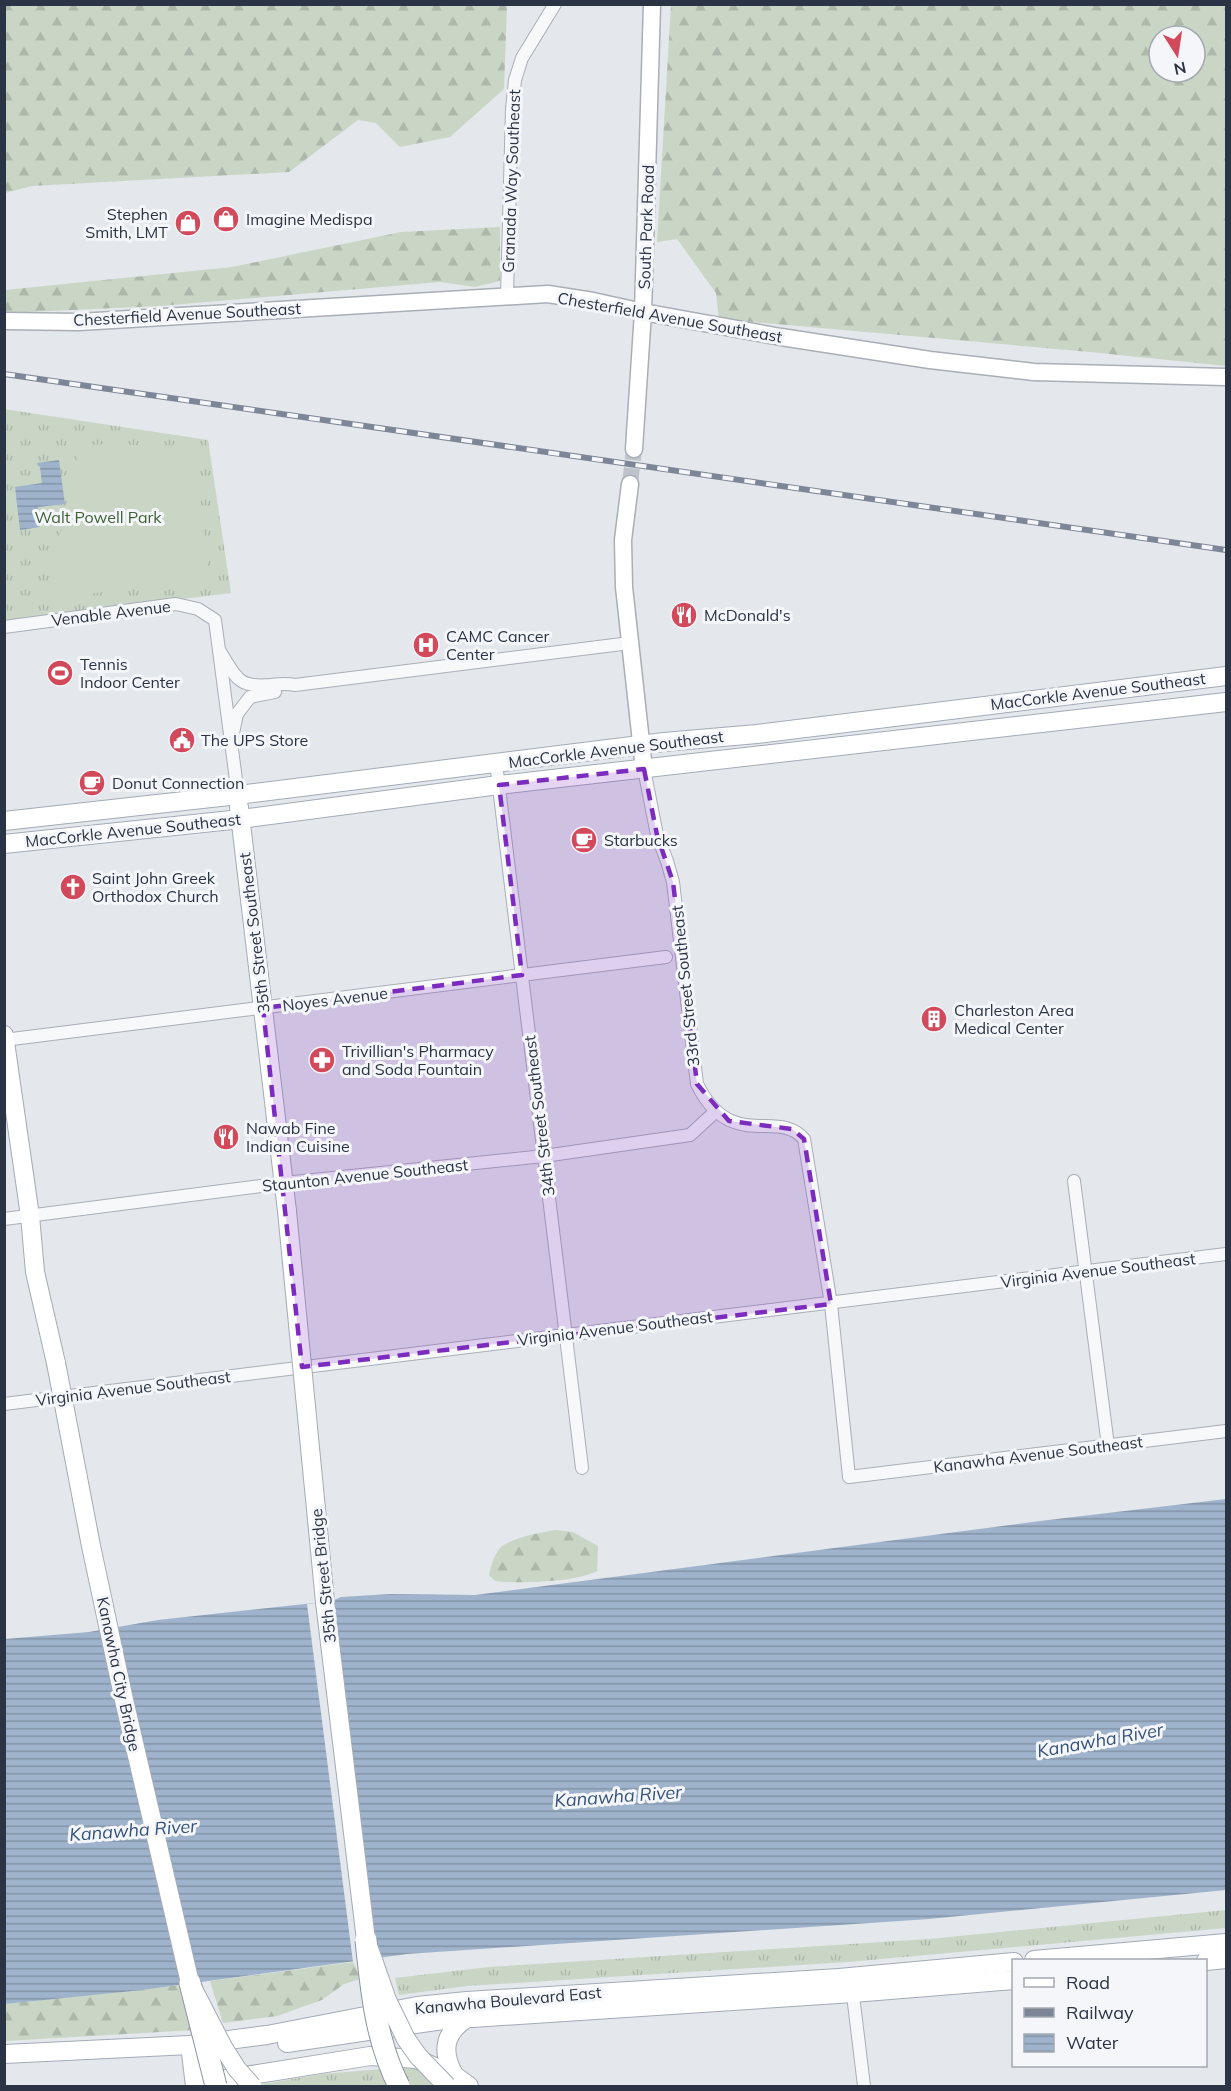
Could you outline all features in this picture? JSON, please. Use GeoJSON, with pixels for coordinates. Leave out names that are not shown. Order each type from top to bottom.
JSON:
{"type":"FeatureCollection","features":[{"type":"Feature","properties":{"kind":"highway"},"geometry":{"type":"LineString","coordinates":[[366,1940],[372,1995],[380,2035],[399,2086]]}},
{"type":"Feature","properties":{"kind":"highway"},"geometry":{"type":"LineString","coordinates":[[190,1983],[202,2086]]}},
{"type":"Feature","properties":{"kind":"main road","name":"MacCorkle Avenue Southeast"},"geometry":{"type":"LineString","coordinates":[[4,821],[757,734],[1227,676]]}},
{"type":"Feature","properties":{"kind":"main road","name":"MacCorkle Avenue Southeast"},"geometry":{"type":"LineString","coordinates":[[4,844],[241,819],[499,785],[1227,702]]}},
{"type":"Feature","properties":{"kind":"main road","name":"35th Street Southeast"},"geometry":{"type":"LineString","coordinates":[[238,795],[287,1211]]}},
{"type":"Feature","properties":{"kind":"main road","name":"Kanawha City Bridge"},"geometry":{"type":"LineString","coordinates":[[4,1035],[30,1216],[35,1272],[56,1363],[110,1634],[190,1983],[223,2047],[237,2069],[252,2086]]}},
{"type":"Feature","properties":{"kind":"main road","name":"35th Street Bridge"},"geometry":{"type":"LineString","coordinates":[[287,1211],[325,1602],[366,1940],[387,2000],[406,2039],[418,2056],[451,2081]]}},
{"type":"Feature","properties":{"kind":"main road"},"geometry":{"type":"LineString","coordinates":[[1045,1959],[1227,1943]]}},
{"type":"Feature","properties":{"kind":"main road"},"geometry":{"type":"LineString","coordinates":[[1207,1961],[1227,1959]]}},
{"type":"Feature","properties":{"kind":"main road","name":"Kanawha Boulevard East"},"geometry":{"type":"LineString","coordinates":[[4,2054],[191,2050],[219,2054],[421,2022],[852,1985],[1012,1962]]}},
{"type":"Feature","properties":{"kind":"main road","name":"Kanawha Boulevard East"},"geometry":{"type":"LineString","coordinates":[[4,2067],[191,2050],[427,2005],[852,1985],[1012,1980]]}},
{"type":"Feature","properties":{"kind":"main road"},"geometry":{"type":"LineString","coordinates":[[451,2081],[446,2044],[451,2031],[467,2018]]}},
{"type":"Feature","properties":{"kind":"main road"},"geometry":{"type":"LineString","coordinates":[[191,2050],[202,2086],[370,2056],[416,2059],[451,2081],[469,2086]]}},
{"type":"Feature","properties":{"kind":"street","name":"Granada Way Southeast"},"geometry":{"type":"LineString","coordinates":[[507,296],[512,109],[515,80],[522,58],[555,4]]}},
{"type":"Feature","properties":{"kind":"street","name":"South Park Road"},"geometry":{"type":"LineString","coordinates":[[634,449],[644,312],[652,4]]}},
{"type":"Feature","properties":{"kind":"street","name":"Chesterfield Avenue Southeast"},"geometry":{"type":"LineString","coordinates":[[4,321],[79,322],[548,294],[930,360],[1027,372],[1227,377]]}},
{"type":"Feature","properties":{"kind":"street"},"geometry":{"type":"LineString","coordinates":[[630,484],[623,540],[624,587],[641,746]]}},
{"type":"Feature","properties":{"kind":"street","name":"Venable Avenue"},"geometry":{"type":"LineString","coordinates":[[4,627],[176,604],[198,609],[214,620]]}},
{"type":"Feature","properties":{"kind":"street","name":"35th Street Southeast"},"geometry":{"type":"LineString","coordinates":[[214,620],[238,795]]}},
{"type":"Feature","properties":{"kind":"street"},"geometry":{"type":"LineString","coordinates":[[219,650],[238,679],[254,686],[288,683],[295,685],[630,643]]}},
{"type":"Feature","properties":{"kind":"street"},"geometry":{"type":"LineString","coordinates":[[231,745],[237,714],[250,697],[285,691],[295,685]]}},
{"type":"Feature","properties":{"kind":"street","name":"33rd Street Southeast"},"geometry":{"type":"LineString","coordinates":[[641,746],[657,835],[673,882],[697,1084],[703,1096],[716,1111],[729,1121],[740,1125],[792,1129],[804,1139],[831,1304],[849,1477]]}},
{"type":"Feature","properties":{"kind":"street","name":"34th Street Southeast"},"geometry":{"type":"LineString","coordinates":[[496,763],[582,1468]]}},
{"type":"Feature","properties":{"kind":"street","name":"Noyes Avenue"},"geometry":{"type":"LineString","coordinates":[[5,1040],[666,957]]}},
{"type":"Feature","properties":{"kind":"street","name":"Staunton Avenue Southeast"},"geometry":{"type":"LineString","coordinates":[[4,1219],[284,1183],[544,1156],[690,1135],[716,1111]]}},
{"type":"Feature","properties":{"kind":"street"},"geometry":{"type":"LineString","coordinates":[[1074,1181],[1108,1446]]}},
{"type":"Feature","properties":{"kind":"street","name":"Virginia Avenue Southeast"},"geometry":{"type":"LineString","coordinates":[[4,1404],[1227,1254]]}},
{"type":"Feature","properties":{"kind":"street","name":"Kanawha Avenue Southeast"},"geometry":{"type":"LineString","coordinates":[[849,1477],[1227,1431]]}},
{"type":"Feature","properties":{"kind":"street"},"geometry":{"type":"LineString","coordinates":[[852,1985],[864,2086]]}},
{"type":"Feature","properties":{"kind":"highlighted area"},"geometry":{"type":"Polygon","coordinates":[[[644,769],[657,835],[673,882],[697,1084],[729,1121],[792,1129],[804,1139],[831,1304],[302,1367],[263,1008],[522,975],[499,785],[644,769]]]}},
{"type":"Feature","properties":{"kind":"green space"},"geometry":{"type":"Polygon","coordinates":[[[4,5],[507,5],[504,89],[450,137],[400,147],[376,123],[358,120],[289,172],[32,186],[5,193],[4,5]]]}},
{"type":"Feature","properties":{"kind":"green space"},"geometry":{"type":"Polygon","coordinates":[[[671,5],[1226,5],[1226,366],[719,319],[716,293],[677,239],[657,242],[671,5]]]}},
{"type":"Feature","properties":{"kind":"green space"},"geometry":{"type":"Polygon","coordinates":[[[500,227],[500,281],[475,287],[440,282],[160,306],[5,313],[5,290],[232,267],[401,232],[500,227]]]}},
{"type":"Feature","properties":{"kind":"green space","name":"Walt Powell Park"},"geometry":{"type":"Polygon","coordinates":[[[4,409],[208,440],[231,593],[5,621],[4,409]]]}},
{"type":"Feature","properties":{"kind":"green space"},"geometry":{"type":"Polygon","coordinates":[[[76,444],[175,446],[195,454],[208,569],[201,581],[50,598],[48,583],[77,468],[76,444]]]}},
{"type":"Feature","properties":{"kind":"green space"},"geometry":{"type":"Polygon","coordinates":[[[556,1530],[573,1532],[598,1546],[597,1571],[576,1578],[532,1582],[495,1581],[489,1575],[496,1554],[505,1544],[526,1536],[556,1530]]]}},
{"type":"Feature","properties":{"kind":"green space"},"geometry":{"type":"Polygon","coordinates":[[[1226,1910],[1226,1928],[848,1962],[467,1986],[399,1995],[395,1978],[489,1967],[929,1939],[1226,1910]]]}},
{"type":"Feature","properties":{"kind":"green space"},"geometry":{"type":"Polygon","coordinates":[[[353,1962],[361,1979],[344,1984],[322,2000],[277,2016],[223,2023],[210,1981],[353,1962]]]}},
{"type":"Feature","properties":{"kind":"green space"},"geometry":{"type":"Polygon","coordinates":[[[181,1985],[195,2030],[5,2041],[4,2004],[181,1985]]]}},
{"type":"Feature","properties":{"kind":"green space"},"geometry":{"type":"Polygon","coordinates":[[[419,2066],[440,2086],[265,2086],[263,2084],[322,2074],[419,2066]]]}},
{"type":"Feature","properties":{"kind":"water"},"geometry":{"type":"Polygon","coordinates":[[[59,460],[65,504],[38,507],[40,527],[20,530],[15,487],[42,483],[40,467],[37,463],[59,460]]]}},
{"type":"Feature","properties":{"kind":"water","name":"Kanawha River"},"geometry":{"type":"Polygon","coordinates":[[[1226,1499],[1226,1890],[929,1919],[407,1954],[142,1990],[5,2004],[5,1639],[89,1632],[158,1620],[332,1601],[341,1597],[390,1594],[475,1595],[1226,1499]]]}},
{"type":"Feature","properties":{"kind":"pier"},"geometry":{"type":"Polygon","coordinates":[[[332,1601],[372,1938],[381,1958],[353,1962],[307,1604],[332,1601]]]}},
{"type":"Feature","properties":{"kind":"tunnel"},"geometry":{"type":"LineString","coordinates":[[630,484],[634,449]]}},
{"type":"Feature","properties":{"kind":"railway"},"geometry":{"type":"LineString","coordinates":[[4,374],[1226,550]]}},
{"type":"Feature","properties":{"kind":"place","name":"Imagine Medispa"},"geometry":{"type":"Point","coordinates":[226,219]}},
{"type":"Feature","properties":{"kind":"place","name":"Stephen Smith, LMT"},"geometry":{"type":"Point","coordinates":[188,223]}},
{"type":"Feature","properties":{"kind":"place","name":"McDonald's"},"geometry":{"type":"Point","coordinates":[684,615]}},
{"type":"Feature","properties":{"kind":"place","name":"CAMC Cancer Center"},"geometry":{"type":"Point","coordinates":[426,645]}},
{"type":"Feature","properties":{"kind":"place","name":"Tennis Indoor Center"},"geometry":{"type":"Point","coordinates":[60,673]}},
{"type":"Feature","properties":{"kind":"place","name":"The UPS Store"},"geometry":{"type":"Point","coordinates":[182,740]}},
{"type":"Feature","properties":{"kind":"place","name":"Donut Connection"},"geometry":{"type":"Point","coordinates":[92,783]}},
{"type":"Feature","properties":{"kind":"place","name":"Starbucks"},"geometry":{"type":"Point","coordinates":[584,840]}},
{"type":"Feature","properties":{"kind":"place","name":"Saint John Greek Orthodox Church"},"geometry":{"type":"Point","coordinates":[73,887]}},
{"type":"Feature","properties":{"kind":"place","name":"Charleston Area Medical Center"},"geometry":{"type":"Point","coordinates":[934,1019]}},
{"type":"Feature","properties":{"kind":"place","name":"Trivillian's Pharmacy and Soda Fountain"},"geometry":{"type":"Point","coordinates":[322,1060]}},
{"type":"Feature","properties":{"kind":"place","name":"Nawab Fine Indian Cuisine"},"geometry":{"type":"Point","coordinates":[226,1137]}}]}
